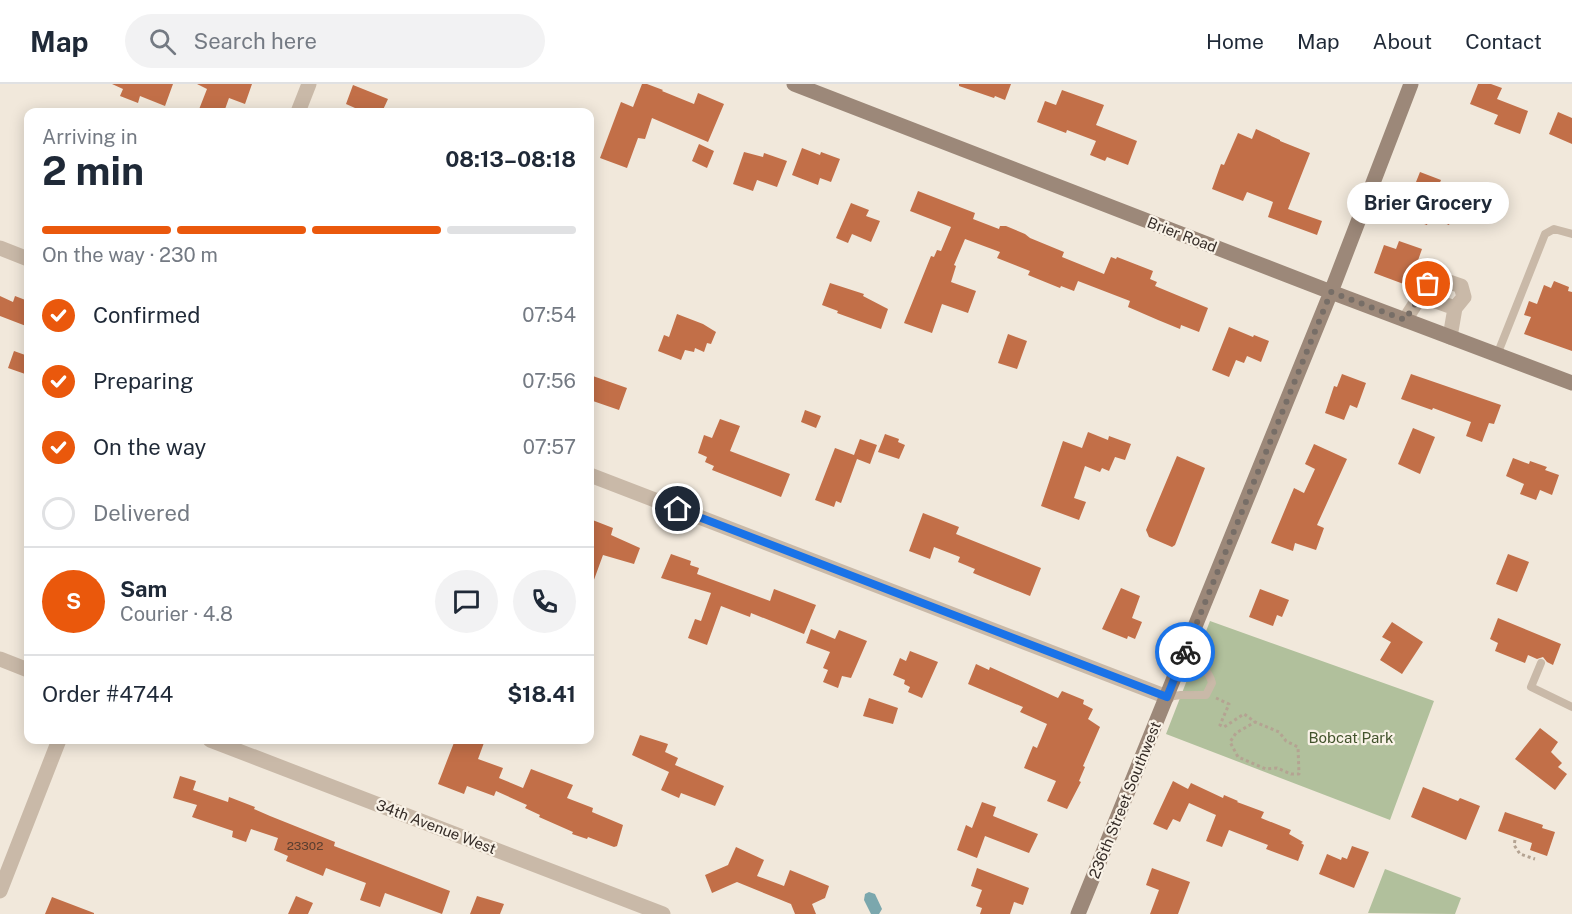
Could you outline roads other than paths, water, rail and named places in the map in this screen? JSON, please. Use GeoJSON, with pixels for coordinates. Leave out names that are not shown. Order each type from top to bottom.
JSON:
{"type":"FeatureCollection","features":[{"type":"Feature","properties":{"kind":"street"},"geometry":{"type":"LineString","coordinates":[[300,108],[309,84]]}},
{"type":"Feature","properties":{"kind":"street","name":"Brier Road"},"geometry":{"type":"LineString","coordinates":[[794,84],[1572,383]]}},
{"type":"Feature","properties":{"kind":"street","name":"236th Street Southwest"},"geometry":{"type":"LineString","coordinates":[[1078,914],[1331,292],[1411,84]]}},
{"type":"Feature","properties":{"kind":"street"},"geometry":{"type":"LineString","coordinates":[[0,248],[24,257]]}},
{"type":"Feature","properties":{"kind":"street"},"geometry":{"type":"LineString","coordinates":[[1405,320],[1428,284],[1438,278],[1461,286],[1464,297],[1455,308],[1450,337]]}},
{"type":"Feature","properties":{"kind":"street"},"geometry":{"type":"LineString","coordinates":[[1422,296],[1455,308]]}},
{"type":"Feature","properties":{"kind":"street"},"geometry":{"type":"LineString","coordinates":[[594,477],[1167,697]]}},
{"type":"Feature","properties":{"kind":"street"},"geometry":{"type":"LineString","coordinates":[[0,659],[24,668]]}},
{"type":"Feature","properties":{"kind":"street"},"geometry":{"type":"LineString","coordinates":[[0,891],[56,744]]}},
{"type":"Feature","properties":{"kind":"street","name":"34th Avenue West"},"geometry":{"type":"LineString","coordinates":[[220,744],[663,914]]}},
{"type":"Feature","properties":{"kind":"lane"},"geometry":{"type":"LineString","coordinates":[[1497,355],[1545,234],[1554,229],[1572,234]]}},
{"type":"Feature","properties":{"kind":"lane"},"geometry":{"type":"LineString","coordinates":[[1167,697],[1206,695],[1212,683],[1209,673],[1200,665],[1183,657]]}},
{"type":"Feature","properties":{"kind":"lane"},"geometry":{"type":"LineString","coordinates":[[1541,663],[1532,687],[1572,707]]}},
{"type":"Feature","properties":{"kind":"water"},"geometry":{"type":"Polygon","coordinates":[[[869,892],[875,894],[882,909],[879,914],[871,914],[864,900],[865,894],[869,892]]]}},
{"type":"Feature","properties":{"kind":"place","name":"Brier Grocery"},"geometry":{"type":"Point","coordinates":[1428,284]}},
{"type":"Feature","properties":{"kind":"park label","name":"Bobcat Park"},"geometry":{"type":"Point","coordinates":[1351,738]}}]}
